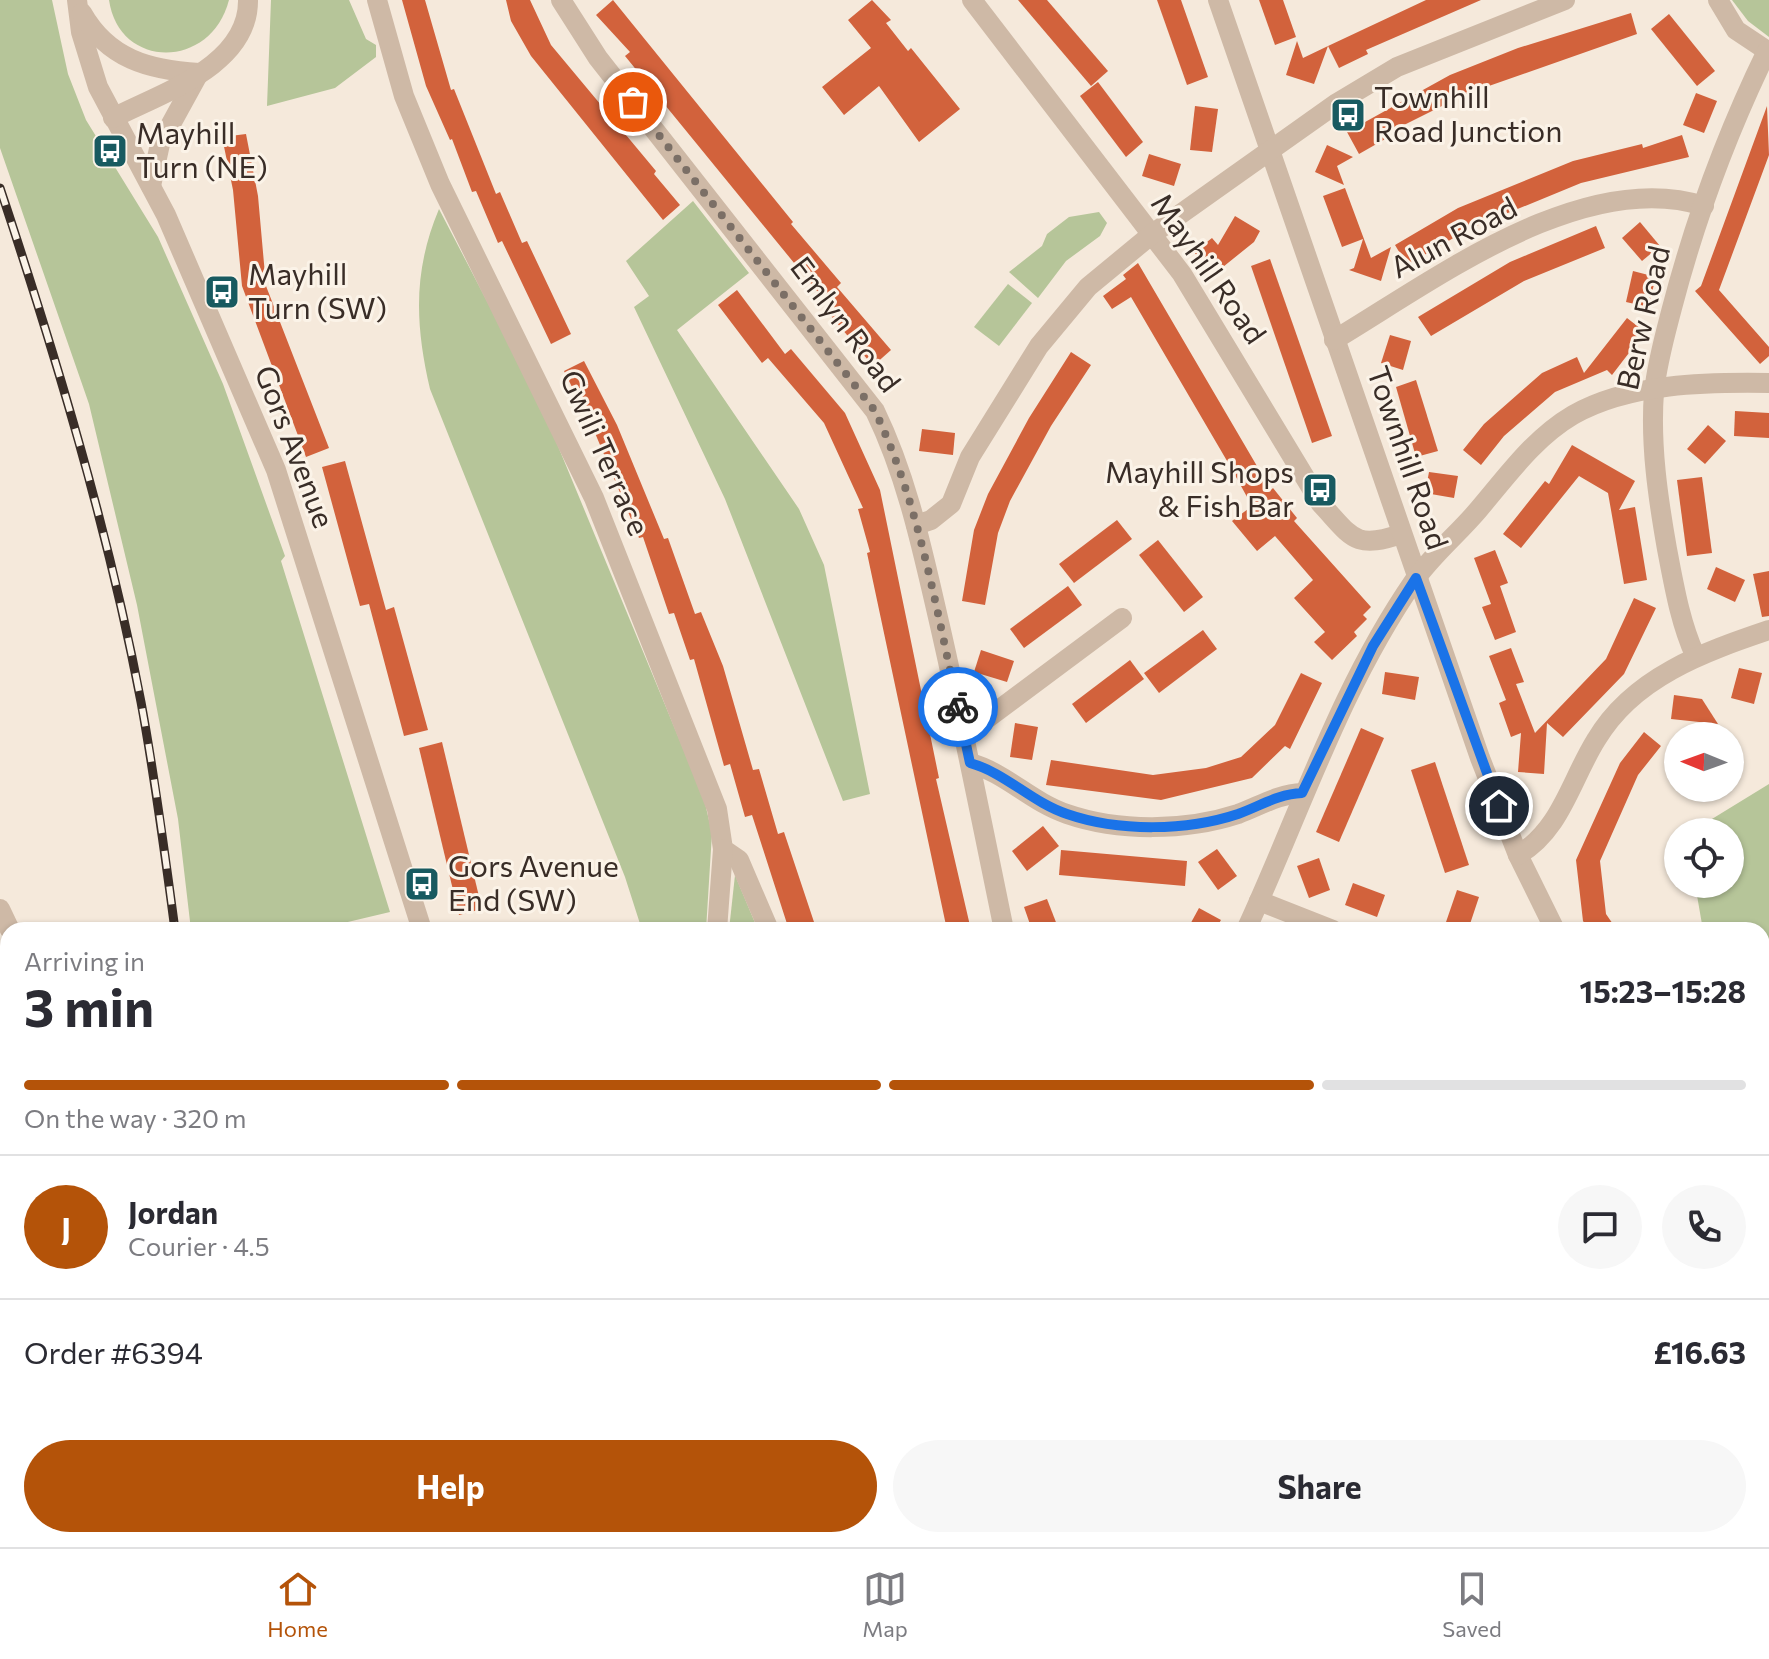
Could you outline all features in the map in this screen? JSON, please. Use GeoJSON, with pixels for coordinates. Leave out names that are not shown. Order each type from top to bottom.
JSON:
{"type":"FeatureCollection","features":[{"type":"Feature","properties":{"kind":"street"},"geometry":{"type":"LineString","coordinates":[[113,118],[218,61],[237,40],[248,10],[248,0]]}},
{"type":"Feature","properties":{"kind":"street","name":"Gwili Terrace"},"geometry":{"type":"LineString","coordinates":[[377,0],[404,96],[440,184],[594,498],[717,809],[723,849],[718,922]]}},
{"type":"Feature","properties":{"kind":"street","name":"Emlyn Road"},"geometry":{"type":"LineString","coordinates":[[561,0],[598,58],[875,411],[896,455],[916,525],[965,735],[1002,922]]}},
{"type":"Feature","properties":{"kind":"street","name":"Mayhill Road"},"geometry":{"type":"LineString","coordinates":[[972,0],[1182,274],[1231,351],[1294,464],[1321,504],[1350,536],[1371,544],[1401,534]]}},
{"type":"Feature","properties":{"kind":"street","name":"Townhill Road"},"geometry":{"type":"LineString","coordinates":[[1218,0],[1416,578],[1518,855],[1551,922]]}},
{"type":"Feature","properties":{"kind":"street"},"geometry":{"type":"LineString","coordinates":[[916,525],[931,520],[951,504],[970,457],[1039,346],[1088,287],[1151,235],[1337,103],[1397,67],[1565,0]]}},
{"type":"Feature","properties":{"kind":"street"},"geometry":{"type":"LineString","coordinates":[[1718,0],[1736,30],[1768,52]]}},
{"type":"Feature","properties":{"kind":"street"},"geometry":{"type":"LineString","coordinates":[[77,2],[93,32],[117,54],[159,71],[199,73]]}},
{"type":"Feature","properties":{"kind":"street","name":"Gors Avenue"},"geometry":{"type":"LineString","coordinates":[[77,2],[81,32],[98,87],[151,186],[276,470],[419,922]]}},
{"type":"Feature","properties":{"kind":"street","name":"Berw Road"},"geometry":{"type":"LineString","coordinates":[[1695,655],[1674,589],[1664,529],[1656,469],[1654,391],[1676,293],[1704,206],[1746,94],[1768,52]]}},
{"type":"Feature","properties":{"kind":"street"},"geometry":{"type":"LineString","coordinates":[[151,186],[160,144],[199,73]]}},
{"type":"Feature","properties":{"kind":"street","name":"Alun Road"},"geometry":{"type":"LineString","coordinates":[[1334,340],[1504,239],[1563,217],[1611,201],[1653,197],[1682,199],[1704,206]]}},
{"type":"Feature","properties":{"kind":"street"},"geometry":{"type":"LineString","coordinates":[[1250,922],[1302,793],[1373,646],[1416,578],[1547,433],[1586,409],[1654,391],[1721,383],[1769,383]]}},
{"type":"Feature","properties":{"kind":"street"},"geometry":{"type":"LineString","coordinates":[[965,735],[1122,618]]}},
{"type":"Feature","properties":{"kind":"street"},"geometry":{"type":"LineString","coordinates":[[1518,855],[1550,831],[1597,737],[1621,707],[1655,680],[1695,655],[1769,630]]}},
{"type":"Feature","properties":{"kind":"street"},"geometry":{"type":"LineString","coordinates":[[970,763],[993,769],[1029,798],[1069,815],[1126,825],[1194,825],[1238,814],[1285,794],[1302,793]]}},
{"type":"Feature","properties":{"kind":"street"},"geometry":{"type":"LineString","coordinates":[[723,849],[739,860],[766,922]]}},
{"type":"Feature","properties":{"kind":"street"},"geometry":{"type":"LineString","coordinates":[[1259,901],[1313,922]]}},
{"type":"Feature","properties":{"kind":"green space"},"geometry":{"type":"Polygon","coordinates":[[[0,0],[52,0],[68,74],[86,120],[158,237],[223,384],[285,556],[281,561],[390,912],[348,922],[190,922],[178,819],[137,605],[89,404],[0,148],[0,0]]]}},
{"type":"Feature","properties":{"kind":"green space"},"geometry":{"type":"Polygon","coordinates":[[[109,0],[229,0],[219,23],[204,39],[186,49],[166,52],[147,49],[129,39],[116,23],[109,0]]]}},
{"type":"Feature","properties":{"kind":"green space"},"geometry":{"type":"Polygon","coordinates":[[[271,0],[349,0],[366,39],[376,45],[376,57],[335,88],[267,106],[271,0]]]}},
{"type":"Feature","properties":{"kind":"green space"},"geometry":{"type":"Polygon","coordinates":[[[1732,0],[1769,0],[1769,37],[1748,21],[1732,0]]]}},
{"type":"Feature","properties":{"kind":"green space"},"geometry":{"type":"Polygon","coordinates":[[[693,201],[749,273],[677,330],[799,509],[824,565],[870,794],[843,801],[725,499],[634,307],[649,296],[626,261],[693,201]]]}},
{"type":"Feature","properties":{"kind":"green space"},"geometry":{"type":"Polygon","coordinates":[[[439,209],[541,405],[704,799],[712,833],[706,922],[639,922],[625,877],[430,389],[421,342],[419,298],[431,232],[439,209]]]}},
{"type":"Feature","properties":{"kind":"green space"},"geometry":{"type":"Polygon","coordinates":[[[1099,212],[1107,223],[1100,236],[1066,261],[1038,298],[1009,272],[1042,246],[1047,234],[1069,217],[1099,212]]]}},
{"type":"Feature","properties":{"kind":"green space"},"geometry":{"type":"Polygon","coordinates":[[[1008,284],[1032,303],[999,346],[974,327],[1008,284]]]}},
{"type":"Feature","properties":{"kind":"green space"},"geometry":{"type":"Polygon","coordinates":[[[1769,784],[1769,922],[1702,922],[1697,898],[1744,898],[1744,818],[1714,818],[1769,784]]]}},
{"type":"Feature","properties":{"kind":"green space"},"geometry":{"type":"Polygon","coordinates":[[[735,875],[755,922],[730,922],[735,875]]]}},
{"type":"Feature","properties":{"kind":"building"},"geometry":{"type":"Polygon","coordinates":[[[402,0],[425,0],[451,90],[454,89],[496,194],[500,192],[522,243],[527,241],[571,334],[551,344],[502,241],[498,243],[476,191],[472,192],[452,139],[426,86],[402,0]]]}},
{"type":"Feature","properties":{"kind":"building"},"geometry":{"type":"Polygon","coordinates":[[[506,0],[530,0],[551,45],[656,171],[654,174],[680,205],[663,220],[531,56],[511,21],[506,0]]]}},
{"type":"Feature","properties":{"kind":"building"},"geometry":{"type":"Polygon","coordinates":[[[613,0],[841,283],[837,287],[891,350],[873,366],[826,310],[830,307],[625,56],[630,52],[596,15],[613,0]]]}},
{"type":"Feature","properties":{"kind":"building"},"geometry":{"type":"Polygon","coordinates":[[[872,0],[891,20],[886,23],[908,51],[911,48],[960,109],[919,142],[879,86],[844,115],[822,87],[871,48],[848,20],[872,0]]]}},
{"type":"Feature","properties":{"kind":"building"},"geometry":{"type":"Polygon","coordinates":[[[1018,0],[1047,0],[1108,71],[1091,86],[1018,0]]]}},
{"type":"Feature","properties":{"kind":"building"},"geometry":{"type":"Polygon","coordinates":[[[1157,0],[1181,0],[1208,77],[1187,85],[1157,0]]]}},
{"type":"Feature","properties":{"kind":"building"},"geometry":{"type":"Polygon","coordinates":[[[1259,0],[1283,0],[1296,37],[1275,45],[1259,0]]]}},
{"type":"Feature","properties":{"kind":"building"},"geometry":{"type":"Polygon","coordinates":[[[1426,0],[1481,0],[1366,50],[1368,54],[1339,68],[1328,46],[1426,0]]]}},
{"type":"Feature","properties":{"kind":"building"},"geometry":{"type":"Polygon","coordinates":[[[1631,13],[1637,34],[1466,94],[1386,134],[1387,138],[1359,154],[1347,132],[1450,75],[1518,48],[1631,13]]]}},
{"type":"Feature","properties":{"kind":"building"},"geometry":{"type":"Polygon","coordinates":[[[1669,14],[1715,71],[1697,86],[1651,29],[1669,14]]]}},
{"type":"Feature","properties":{"kind":"building"},"geometry":{"type":"Polygon","coordinates":[[[1297,41],[1303,58],[1328,46],[1314,84],[1286,75],[1297,41]]]}},
{"type":"Feature","properties":{"kind":"building"},"geometry":{"type":"Polygon","coordinates":[[[1098,82],[1143,142],[1126,157],[1080,96],[1098,82]]]}},
{"type":"Feature","properties":{"kind":"building"},"geometry":{"type":"Polygon","coordinates":[[[1696,93],[1717,101],[1704,133],[1683,125],[1696,93]]]}},
{"type":"Feature","properties":{"kind":"building"},"geometry":{"type":"Polygon","coordinates":[[[1195,106],[1218,109],[1212,152],[1190,150],[1195,106]]]}},
{"type":"Feature","properties":{"kind":"building"},"geometry":{"type":"Polygon","coordinates":[[[1767,106],[1769,155],[1719,290],[1769,347],[1769,356],[1760,364],[1695,291],[1701,286],[1767,106]]]}},
{"type":"Feature","properties":{"kind":"building"},"geometry":{"type":"Polygon","coordinates":[[[246,134],[258,196],[266,286],[329,448],[306,457],[242,286],[233,190],[222,137],[246,134]]]}},
{"type":"Feature","properties":{"kind":"building"},"geometry":{"type":"Polygon","coordinates":[[[1682,135],[1689,157],[1581,183],[1469,229],[1407,265],[1395,245],[1458,208],[1573,161],[1642,144],[1643,148],[1682,135]]]}},
{"type":"Feature","properties":{"kind":"building"},"geometry":{"type":"Polygon","coordinates":[[[1327,145],[1353,157],[1337,166],[1344,185],[1315,172],[1327,145]]]}},
{"type":"Feature","properties":{"kind":"building"},"geometry":{"type":"Polygon","coordinates":[[[1149,154],[1181,164],[1174,186],[1142,176],[1149,154]]]}},
{"type":"Feature","properties":{"kind":"building"},"geometry":{"type":"Polygon","coordinates":[[[1345,188],[1371,258],[1391,247],[1381,281],[1349,270],[1354,268],[1363,239],[1342,247],[1323,196],[1345,188]]]}},
{"type":"Feature","properties":{"kind":"building"},"geometry":{"type":"Polygon","coordinates":[[[1235,216],[1260,231],[1254,242],[1213,275],[1194,252],[1212,238],[1218,245],[1235,216]]]}},
{"type":"Feature","properties":{"kind":"building"},"geometry":{"type":"Polygon","coordinates":[[[1640,222],[1660,246],[1642,261],[1622,238],[1640,222]]]}},
{"type":"Feature","properties":{"kind":"building"},"geometry":{"type":"Polygon","coordinates":[[[1596,226],[1605,248],[1524,281],[1431,336],[1418,317],[1510,262],[1596,226]]]}},
{"type":"Feature","properties":{"kind":"building"},"geometry":{"type":"Polygon","coordinates":[[[1270,259],[1332,436],[1312,443],[1251,266],[1270,259]]]}},
{"type":"Feature","properties":{"kind":"building"},"geometry":{"type":"Polygon","coordinates":[[[1138,263],[1271,490],[1273,488],[1297,518],[1294,521],[1371,607],[1363,615],[1367,619],[1354,632],[1357,636],[1332,660],[1314,642],[1325,632],[1294,598],[1313,580],[1275,536],[1257,551],[1232,521],[1252,506],[1230,466],[1131,297],[1112,309],[1103,296],[1126,279],[1123,275],[1138,263]]]}},
{"type":"Feature","properties":{"kind":"building"},"geometry":{"type":"Polygon","coordinates":[[[1633,271],[1656,277],[1648,307],[1626,302],[1633,271]]]}},
{"type":"Feature","properties":{"kind":"building"},"geometry":{"type":"Polygon","coordinates":[[[737,290],[785,354],[791,349],[845,413],[880,490],[939,778],[936,779],[969,922],[945,922],[867,553],[870,552],[858,509],[863,508],[824,423],[768,358],[762,363],[718,305],[737,290]]]}},
{"type":"Feature","properties":{"kind":"building"},"geometry":{"type":"Polygon","coordinates":[[[1627,318],[1645,332],[1612,375],[1607,370],[1555,392],[1504,436],[1481,465],[1463,450],[1484,424],[1542,373],[1577,357],[1584,373],[1627,318]]]}},
{"type":"Feature","properties":{"kind":"building"},"geometry":{"type":"Polygon","coordinates":[[[1390,335],[1411,341],[1403,370],[1381,363],[1390,335]]]}},
{"type":"Feature","properties":{"kind":"building"},"geometry":{"type":"Polygon","coordinates":[[[1071,352],[1091,365],[1051,426],[1010,501],[998,533],[985,605],[962,601],[974,530],[988,494],[1029,418],[1071,352]]]}},
{"type":"Feature","properties":{"kind":"building"},"geometry":{"type":"Polygon","coordinates":[[[584,361],[617,425],[664,539],[668,538],[695,614],[701,612],[723,666],[753,770],[759,769],[778,834],[784,832],[814,922],[786,922],[752,815],[745,817],[730,764],[724,766],[694,659],[690,660],[674,613],[669,614],[643,537],[639,538],[595,433],[564,371],[584,361]]]}},
{"type":"Feature","properties":{"kind":"building"},"geometry":{"type":"Polygon","coordinates":[[[1416,380],[1438,451],[1416,457],[1396,387],[1416,380]]]}},
{"type":"Feature","properties":{"kind":"building"},"geometry":{"type":"Polygon","coordinates":[[[1735,411],[1769,413],[1769,438],[1734,436],[1735,411]]]}},
{"type":"Feature","properties":{"kind":"building"},"geometry":{"type":"Polygon","coordinates":[[[1708,425],[1726,441],[1705,464],[1687,449],[1708,425]]]}},
{"type":"Feature","properties":{"kind":"building"},"geometry":{"type":"Polygon","coordinates":[[[922,429],[955,433],[953,455],[919,451],[922,429]]]}},
{"type":"Feature","properties":{"kind":"building"},"geometry":{"type":"Polygon","coordinates":[[[1572,445],[1635,481],[1619,510],[1635,507],[1647,580],[1624,584],[1608,493],[1579,476],[1521,548],[1503,534],[1545,481],[1549,484],[1572,445]]]}},
{"type":"Feature","properties":{"kind":"building"},"geometry":{"type":"Polygon","coordinates":[[[345,461],[386,610],[394,607],[428,730],[404,736],[369,604],[360,606],[322,467],[345,461]]]}},
{"type":"Feature","properties":{"kind":"building"},"geometry":{"type":"Polygon","coordinates":[[[1429,472],[1458,476],[1454,498],[1425,493],[1429,472]]]}},
{"type":"Feature","properties":{"kind":"building"},"geometry":{"type":"Polygon","coordinates":[[[1702,477],[1712,553],[1687,556],[1677,480],[1702,477]]]}},
{"type":"Feature","properties":{"kind":"building"},"geometry":{"type":"Polygon","coordinates":[[[1117,520],[1132,539],[1074,583],[1059,564],[1117,520]]]}},
{"type":"Feature","properties":{"kind":"building"},"geometry":{"type":"Polygon","coordinates":[[[1158,540],[1203,597],[1184,612],[1139,555],[1158,540]]]}},
{"type":"Feature","properties":{"kind":"building"},"geometry":{"type":"Polygon","coordinates":[[[1495,550],[1508,583],[1500,586],[1516,632],[1495,640],[1482,607],[1491,604],[1474,558],[1495,550]]]}},
{"type":"Feature","properties":{"kind":"building"},"geometry":{"type":"Polygon","coordinates":[[[1716,567],[1745,580],[1735,602],[1707,589],[1716,567]]]}},
{"type":"Feature","properties":{"kind":"building"},"geometry":{"type":"Polygon","coordinates":[[[1769,571],[1769,616],[1762,617],[1753,574],[1769,571]]]}},
{"type":"Feature","properties":{"kind":"building"},"geometry":{"type":"Polygon","coordinates":[[[1068,586],[1082,605],[1024,648],[1010,629],[1068,586]]]}},
{"type":"Feature","properties":{"kind":"building"},"geometry":{"type":"Polygon","coordinates":[[[1634,598],[1656,608],[1624,674],[1563,737],[1547,723],[1544,774],[1518,772],[1521,733],[1511,737],[1499,703],[1506,700],[1489,656],[1511,648],[1524,682],[1516,684],[1535,733],[1606,659],[1634,598]]]}},
{"type":"Feature","properties":{"kind":"building"},"geometry":{"type":"Polygon","coordinates":[[[1203,630],[1217,649],[1159,693],[1144,673],[1203,630]]]}},
{"type":"Feature","properties":{"kind":"building"},"geometry":{"type":"Polygon","coordinates":[[[981,650],[1014,661],[1007,682],[974,672],[981,650]]]}},
{"type":"Feature","properties":{"kind":"building"},"geometry":{"type":"Polygon","coordinates":[[[1130,660],[1144,679],[1086,723],[1072,704],[1130,660]]]}},
{"type":"Feature","properties":{"kind":"building"},"geometry":{"type":"Polygon","coordinates":[[[1739,668],[1762,673],[1754,704],[1731,698],[1739,668]]]}},
{"type":"Feature","properties":{"kind":"building"},"geometry":{"type":"Polygon","coordinates":[[[1385,672],[1419,677],[1415,700],[1382,694],[1385,672]]]}},
{"type":"Feature","properties":{"kind":"building"},"geometry":{"type":"Polygon","coordinates":[[[1301,673],[1322,683],[1290,749],[1285,746],[1252,778],[1161,800],[1046,785],[1051,760],[1153,775],[1206,768],[1241,757],[1275,725],[1301,673]]]}},
{"type":"Feature","properties":{"kind":"building"},"geometry":{"type":"Polygon","coordinates":[[[1674,695],[1702,699],[1717,722],[1699,722],[1671,719],[1674,695]]]}},
{"type":"Feature","properties":{"kind":"building"},"geometry":{"type":"Polygon","coordinates":[[[1015,723],[1038,727],[1032,760],[1010,757],[1015,723]]]}},
{"type":"Feature","properties":{"kind":"building"},"geometry":{"type":"Polygon","coordinates":[[[1361,728],[1384,738],[1339,842],[1316,832],[1361,728]]]}},
{"type":"Feature","properties":{"kind":"building"},"geometry":{"type":"Polygon","coordinates":[[[1644,732],[1661,746],[1638,775],[1600,861],[1606,914],[1612,922],[1584,922],[1576,860],[1620,763],[1644,732]]]}},
{"type":"Feature","properties":{"kind":"building"},"geometry":{"type":"Polygon","coordinates":[[[442,742],[482,909],[459,915],[419,748],[442,742]]]}},
{"type":"Feature","properties":{"kind":"building"},"geometry":{"type":"Polygon","coordinates":[[[1435,762],[1469,865],[1445,873],[1411,770],[1435,762]]]}},
{"type":"Feature","properties":{"kind":"building"},"geometry":{"type":"Polygon","coordinates":[[[1043,826],[1059,846],[1027,871],[1012,851],[1043,826]]]}},
{"type":"Feature","properties":{"kind":"building"},"geometry":{"type":"Polygon","coordinates":[[[1217,849],[1237,876],[1218,890],[1198,862],[1217,849]]]}},
{"type":"Feature","properties":{"kind":"building"},"geometry":{"type":"Polygon","coordinates":[[[1061,850],[1187,861],[1185,886],[1059,875],[1061,850]]]}},
{"type":"Feature","properties":{"kind":"building"},"geometry":{"type":"Polygon","coordinates":[[[1319,858],[1330,890],[1309,898],[1297,866],[1319,858]]]}},
{"type":"Feature","properties":{"kind":"building"},"geometry":{"type":"Polygon","coordinates":[[[1353,883],[1385,895],[1377,917],[1345,905],[1353,883]]]}},
{"type":"Feature","properties":{"kind":"building"},"geometry":{"type":"Polygon","coordinates":[[[1457,890],[1479,897],[1471,922],[1446,922],[1457,890]]]}},
{"type":"Feature","properties":{"kind":"building"},"geometry":{"type":"Polygon","coordinates":[[[1047,899],[1056,922],[1029,922],[1024,907],[1047,899]]]}},
{"type":"Feature","properties":{"kind":"building"},"geometry":{"type":"Polygon","coordinates":[[[1199,908],[1221,920],[1220,922],[1191,922],[1199,908]]]}},
{"type":"Feature","properties":{"kind":"railway"},"geometry":{"type":"LineString","coordinates":[[0,188],[61,379],[113,572],[146,730],[174,922]]}},
{"type":"Feature","properties":{"kind":"way so far"},"geometry":{"type":"LineString","coordinates":[[633,102],[875,411],[896,455],[907,494],[958,707]]}},
{"type":"Feature","properties":{"kind":"place","name":"Townhill Road Junction"},"geometry":{"type":"Point","coordinates":[1348,115]}},
{"type":"Feature","properties":{"kind":"place","name":"Mayhill Turn (NE)"},"geometry":{"type":"Point","coordinates":[110,151]}},
{"type":"Feature","properties":{"kind":"place","name":"Mayhill Turn (SW)"},"geometry":{"type":"Point","coordinates":[222,292]}},
{"type":"Feature","properties":{"kind":"place","name":"Mayhill Shops & Fish Bar"},"geometry":{"type":"Point","coordinates":[1320,490]}},
{"type":"Feature","properties":{"kind":"place","name":"Gors Avenue End (SW)"},"geometry":{"type":"Point","coordinates":[422,884]}},
{"type":"Feature","properties":{"kind":"route"},"geometry":{"type":"LineString","coordinates":[[958,707],[970,763],[993,769],[1029,798],[1069,815],[1126,825],[1194,825],[1238,814],[1285,794],[1302,793],[1373,646],[1416,578],[1499,806]]}}]}
